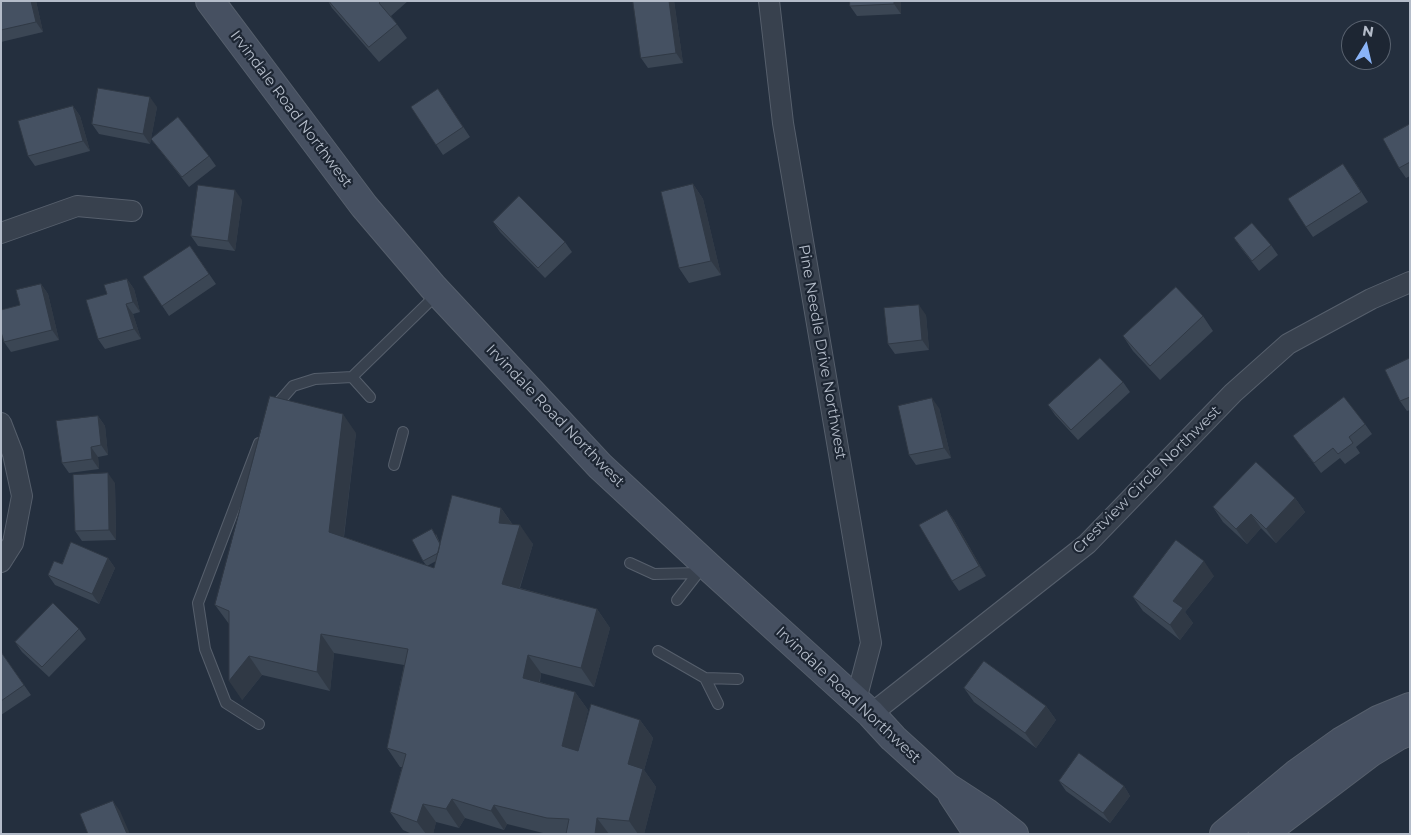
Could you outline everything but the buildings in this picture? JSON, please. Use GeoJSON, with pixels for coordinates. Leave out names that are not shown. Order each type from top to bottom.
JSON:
{"type":"FeatureCollection","features":[{"type":"Feature","properties":{"kind":"street","name":"Irvindale Road Northwest"},"geometry":{"type":"LineString","coordinates":[[210,1],[364,206],[433,287],[600,466],[705,572],[864,707],[893,738],[947,787],[987,812],[1014,834]]}},
{"type":"Feature","properties":{"kind":"street","name":"Pine Needle Drive Northwest"},"geometry":{"type":"LineString","coordinates":[[769,1],[783,123],[871,643],[864,707]]}},
{"type":"Feature","properties":{"kind":"street"},"geometry":{"type":"LineString","coordinates":[[1,233],[77,206],[132,211]]}},
{"type":"Feature","properties":{"kind":"street","name":"Crestview Circle Northwest"},"geometry":{"type":"LineString","coordinates":[[864,707],[1087,544],[1233,393],[1288,344],[1371,299],[1410,282]]}},
{"type":"Feature","properties":{"kind":"street"},"geometry":{"type":"LineString","coordinates":[[1,423],[13,454],[22,496],[13,544],[1,562]]}},
{"type":"Feature","properties":{"kind":"street"},"geometry":{"type":"LineString","coordinates":[[1224,834],[1296,774],[1342,741],[1378,720],[1410,707]]}},
{"type":"Feature","properties":{"kind":"street"},"geometry":{"type":"LineString","coordinates":[[1263,834],[1370,753],[1410,731]]}},
{"type":"Feature","properties":{"kind":"street","name":"Irvindale Road Northwest"},"geometry":{"type":"LineString","coordinates":[[947,787],[980,834]]}},
{"type":"Feature","properties":{"kind":"lane"},"geometry":{"type":"LineString","coordinates":[[269,418],[272,409],[293,386],[315,379],[352,377],[429,302],[433,287]]}},
{"type":"Feature","properties":{"kind":"lane"},"geometry":{"type":"LineString","coordinates":[[352,377],[370,397]]}},
{"type":"Feature","properties":{"kind":"lane"},"geometry":{"type":"LineString","coordinates":[[394,465],[403,432]]}},
{"type":"Feature","properties":{"kind":"lane"},"geometry":{"type":"LineString","coordinates":[[258,724],[226,704],[205,649],[198,604],[262,437]]}},
{"type":"Feature","properties":{"kind":"lane"},"geometry":{"type":"LineString","coordinates":[[630,563],[654,574],[705,572]]}},
{"type":"Feature","properties":{"kind":"lane"},"geometry":{"type":"LineString","coordinates":[[677,600],[705,572]]}},
{"type":"Feature","properties":{"kind":"lane"},"geometry":{"type":"LineString","coordinates":[[658,651],[705,678],[738,679]]}},
{"type":"Feature","properties":{"kind":"lane"},"geometry":{"type":"LineString","coordinates":[[705,678],[718,704]]}}]}
